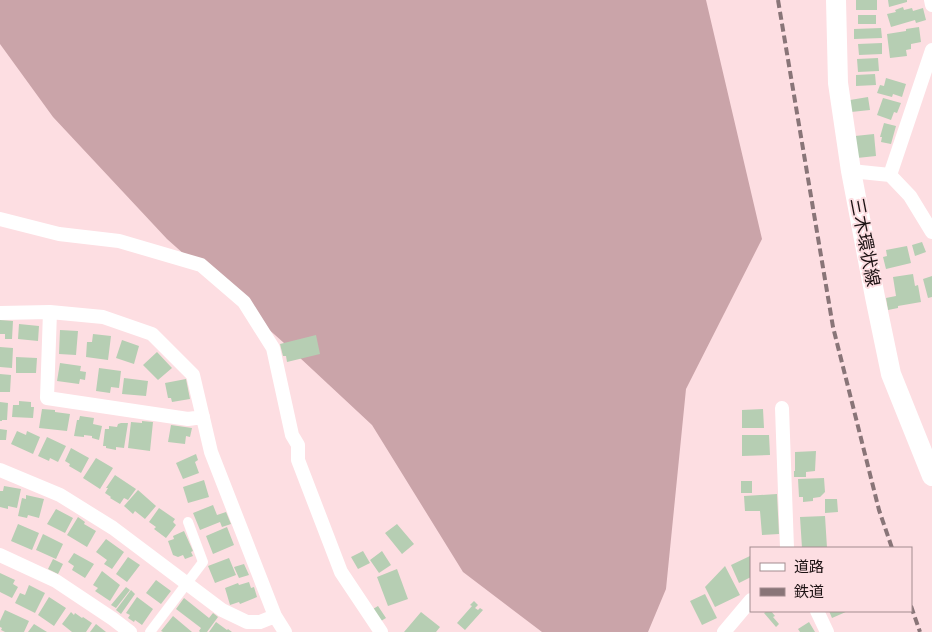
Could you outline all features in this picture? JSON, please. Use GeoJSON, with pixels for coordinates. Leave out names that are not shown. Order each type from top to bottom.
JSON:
{"type":"FeatureCollection","features":[{"type":"Feature","properties":{"kind":"main road","name":"三木環状線"},"geometry":{"type":"LineString","coordinates":[[836,0],[838,83],[851,171],[891,374],[932,476]]}},
{"type":"Feature","properties":{"kind":"street"},"geometry":{"type":"LineString","coordinates":[[931,0],[932,5]]}},
{"type":"Feature","properties":{"kind":"street"},"geometry":{"type":"LineString","coordinates":[[890,175],[932,50]]}},
{"type":"Feature","properties":{"kind":"street"},"geometry":{"type":"LineString","coordinates":[[851,171],[890,175],[910,196],[932,232]]}},
{"type":"Feature","properties":{"kind":"street"},"geometry":{"type":"LineString","coordinates":[[0,219],[60,234],[119,241],[201,265],[244,302],[273,348],[292,435],[298,445],[298,460],[341,572],[380,632]]}},
{"type":"Feature","properties":{"kind":"street"},"geometry":{"type":"LineString","coordinates":[[50,312],[48,398],[188,419],[203,418]]}},
{"type":"Feature","properties":{"kind":"street"},"geometry":{"type":"LineString","coordinates":[[0,313],[50,312],[103,317],[152,334],[193,375],[211,452],[275,616],[285,632]]}},
{"type":"Feature","properties":{"kind":"street"},"geometry":{"type":"LineString","coordinates":[[782,408],[787,547]]}},
{"type":"Feature","properties":{"kind":"street"},"geometry":{"type":"LineString","coordinates":[[0,470],[60,496],[113,528],[222,610],[247,622],[260,622],[275,616]]}},
{"type":"Feature","properties":{"kind":"street"},"geometry":{"type":"LineString","coordinates":[[150,632],[203,562],[188,522]]}},
{"type":"Feature","properties":{"kind":"street"},"geometry":{"type":"LineString","coordinates":[[0,555],[56,581],[130,632]]}},
{"type":"Feature","properties":{"kind":"street"},"geometry":{"type":"LineString","coordinates":[[724,632],[750,601]]}},
{"type":"Feature","properties":{"kind":"street"},"geometry":{"type":"LineString","coordinates":[[817,612],[827,632]]}},
{"type":"Feature","properties":{"kind":"shaded area"},"geometry":{"type":"Polygon","coordinates":[[[0,0],[706,0],[762,239],[686,389],[666,589],[648,632],[542,632],[463,572],[372,425],[284,343],[167,239],[53,117],[0,44],[0,0]]]}},
{"type":"Feature","properties":{"kind":"building"},"geometry":{"type":"Polygon","coordinates":[[[856,0],[877,0],[877,10],[856,10],[856,0]]]}},
{"type":"Feature","properties":{"kind":"building"},"geometry":{"type":"Polygon","coordinates":[[[888,0],[907,0],[907,2],[889,7],[888,0]]]}},
{"type":"Feature","properties":{"kind":"building"},"geometry":{"type":"Polygon","coordinates":[[[903,7],[904,10],[912,8],[913,11],[923,8],[926,20],[916,23],[915,20],[891,27],[887,14],[896,12],[895,10],[903,7]]]}},
{"type":"Feature","properties":{"kind":"building"},"geometry":{"type":"Polygon","coordinates":[[[858,15],[876,15],[876,24],[858,24],[858,15]]]}},
{"type":"Feature","properties":{"kind":"building"},"geometry":{"type":"Polygon","coordinates":[[[919,27],[921,42],[911,44],[911,49],[906,50],[907,56],[890,58],[887,34],[919,27]]]}},
{"type":"Feature","properties":{"kind":"building"},"geometry":{"type":"Polygon","coordinates":[[[881,28],[882,38],[854,39],[854,29],[881,28]]]}},
{"type":"Feature","properties":{"kind":"building"},"geometry":{"type":"Polygon","coordinates":[[[882,43],[882,54],[859,55],[858,44],[882,43]]]}},
{"type":"Feature","properties":{"kind":"building"},"geometry":{"type":"Polygon","coordinates":[[[878,58],[879,71],[858,72],[857,59],[878,58]]]}},
{"type":"Feature","properties":{"kind":"building"},"geometry":{"type":"Polygon","coordinates":[[[875,74],[876,85],[856,86],[856,75],[875,74]]]}},
{"type":"Feature","properties":{"kind":"building"},"geometry":{"type":"Polygon","coordinates":[[[886,78],[906,84],[902,97],[893,94],[892,97],[877,93],[880,85],[884,86],[886,78]]]}},
{"type":"Feature","properties":{"kind":"building"},"geometry":{"type":"Polygon","coordinates":[[[868,97],[870,110],[851,112],[850,100],[868,97]]]}},
{"type":"Feature","properties":{"kind":"building"},"geometry":{"type":"Polygon","coordinates":[[[883,98],[901,103],[897,113],[894,112],[891,120],[877,115],[883,98]]]}},
{"type":"Feature","properties":{"kind":"building"},"geometry":{"type":"Polygon","coordinates":[[[884,123],[896,126],[891,144],[881,142],[882,137],[880,137],[884,123]]]}},
{"type":"Feature","properties":{"kind":"building"},"geometry":{"type":"Polygon","coordinates":[[[874,134],[876,156],[857,158],[855,136],[874,134]]]}},
{"type":"Feature","properties":{"kind":"building"},"geometry":{"type":"Polygon","coordinates":[[[922,242],[926,252],[915,256],[912,245],[922,242]]]}},
{"type":"Feature","properties":{"kind":"building"},"geometry":{"type":"Polygon","coordinates":[[[907,246],[911,263],[886,269],[883,257],[887,256],[886,250],[907,246]]]}},
{"type":"Feature","properties":{"kind":"building"},"geometry":{"type":"Polygon","coordinates":[[[913,274],[915,286],[918,285],[921,302],[898,306],[898,308],[888,310],[886,298],[896,296],[893,277],[913,274]]]}},
{"type":"Feature","properties":{"kind":"building"},"geometry":{"type":"Polygon","coordinates":[[[932,276],[932,297],[928,298],[923,279],[932,276]]]}},
{"type":"Feature","properties":{"kind":"building"},"geometry":{"type":"Polygon","coordinates":[[[0,320],[13,321],[12,339],[5,339],[5,334],[0,334],[0,320]]]}},
{"type":"Feature","properties":{"kind":"building"},"geometry":{"type":"Polygon","coordinates":[[[19,324],[39,326],[38,341],[18,339],[19,324]]]}},
{"type":"Feature","properties":{"kind":"building"},"geometry":{"type":"Polygon","coordinates":[[[60,330],[78,331],[76,355],[59,354],[60,330]]]}},
{"type":"Feature","properties":{"kind":"building"},"geometry":{"type":"Polygon","coordinates":[[[93,334],[111,336],[108,360],[86,357],[87,342],[92,342],[93,334]]]}},
{"type":"Feature","properties":{"kind":"building"},"geometry":{"type":"Polygon","coordinates":[[[316,335],[320,354],[287,362],[286,356],[283,356],[280,344],[316,335]]]}},
{"type":"Feature","properties":{"kind":"building"},"geometry":{"type":"Polygon","coordinates":[[[122,340],[139,346],[134,364],[116,358],[122,340]]]}},
{"type":"Feature","properties":{"kind":"building"},"geometry":{"type":"Polygon","coordinates":[[[0,347],[13,348],[12,368],[0,367],[0,347]]]}},
{"type":"Feature","properties":{"kind":"building"},"geometry":{"type":"Polygon","coordinates":[[[157,352],[172,368],[158,380],[143,365],[157,352]]]}},
{"type":"Feature","properties":{"kind":"building"},"geometry":{"type":"Polygon","coordinates":[[[16,357],[37,358],[36,373],[16,373],[16,357]]]}},
{"type":"Feature","properties":{"kind":"building"},"geometry":{"type":"Polygon","coordinates":[[[60,363],[81,366],[80,371],[86,372],[85,380],[80,379],[79,384],[57,381],[60,363]]]}},
{"type":"Feature","properties":{"kind":"building"},"geometry":{"type":"Polygon","coordinates":[[[99,368],[121,371],[119,388],[111,387],[110,393],[96,391],[99,368]]]}},
{"type":"Feature","properties":{"kind":"building"},"geometry":{"type":"Polygon","coordinates":[[[0,374],[11,375],[10,392],[0,392],[0,374]]]}},
{"type":"Feature","properties":{"kind":"building"},"geometry":{"type":"Polygon","coordinates":[[[124,378],[148,381],[146,396],[122,394],[124,378]]]}},
{"type":"Feature","properties":{"kind":"building"},"geometry":{"type":"Polygon","coordinates":[[[186,379],[190,399],[172,402],[171,398],[168,398],[165,383],[186,379]]]}},
{"type":"Feature","properties":{"kind":"building"},"geometry":{"type":"Polygon","coordinates":[[[19,401],[31,402],[31,407],[34,407],[33,418],[12,417],[13,405],[19,405],[19,401]]]}},
{"type":"Feature","properties":{"kind":"building"},"geometry":{"type":"Polygon","coordinates":[[[0,402],[8,403],[7,420],[0,421],[0,402]]]}},
{"type":"Feature","properties":{"kind":"building"},"geometry":{"type":"Polygon","coordinates":[[[42,409],[70,414],[67,431],[39,428],[42,409]]]}},
{"type":"Feature","properties":{"kind":"building"},"geometry":{"type":"Polygon","coordinates":[[[763,409],[764,428],[742,428],[742,410],[763,409]]]}},
{"type":"Feature","properties":{"kind":"building"},"geometry":{"type":"Polygon","coordinates":[[[80,416],[94,418],[93,424],[102,426],[99,440],[92,438],[92,436],[74,436],[77,420],[79,420],[80,416]]]}},
{"type":"Feature","properties":{"kind":"building"},"geometry":{"type":"Polygon","coordinates":[[[142,421],[153,422],[150,451],[128,448],[131,422],[142,423],[142,421]]]}},
{"type":"Feature","properties":{"kind":"building"},"geometry":{"type":"Polygon","coordinates":[[[121,423],[128,423],[124,448],[116,447],[116,450],[103,446],[105,429],[109,429],[109,426],[117,427],[121,423]]]}},
{"type":"Feature","properties":{"kind":"building"},"geometry":{"type":"Polygon","coordinates":[[[171,425],[192,428],[190,437],[186,436],[185,444],[168,442],[171,425]]]}},
{"type":"Feature","properties":{"kind":"building"},"geometry":{"type":"Polygon","coordinates":[[[0,429],[7,430],[6,440],[0,440],[0,429]]]}},
{"type":"Feature","properties":{"kind":"building"},"geometry":{"type":"Polygon","coordinates":[[[17,431],[26,435],[27,431],[40,437],[33,454],[11,444],[17,431]]]}},
{"type":"Feature","properties":{"kind":"building"},"geometry":{"type":"Polygon","coordinates":[[[742,435],[769,435],[770,455],[742,456],[742,435]]]}},
{"type":"Feature","properties":{"kind":"building"},"geometry":{"type":"Polygon","coordinates":[[[47,437],[66,446],[58,462],[50,458],[49,461],[38,456],[47,437]]]}},
{"type":"Feature","properties":{"kind":"building"},"geometry":{"type":"Polygon","coordinates":[[[71,448],[89,458],[81,473],[69,466],[70,464],[65,461],[71,448]]]}},
{"type":"Feature","properties":{"kind":"building"},"geometry":{"type":"Polygon","coordinates":[[[816,451],[815,471],[806,472],[806,477],[794,477],[795,452],[816,451]]]}},
{"type":"Feature","properties":{"kind":"building"},"geometry":{"type":"Polygon","coordinates":[[[196,454],[198,460],[195,462],[199,473],[183,479],[176,463],[196,454]]]}},
{"type":"Feature","properties":{"kind":"building"},"geometry":{"type":"Polygon","coordinates":[[[96,458],[113,468],[100,489],[83,478],[96,458]]]}},
{"type":"Feature","properties":{"kind":"building"},"geometry":{"type":"Polygon","coordinates":[[[115,475],[136,489],[128,500],[124,498],[120,504],[105,493],[108,488],[106,488],[115,475]]]}},
{"type":"Feature","properties":{"kind":"building"},"geometry":{"type":"Polygon","coordinates":[[[824,478],[825,492],[820,497],[813,498],[813,501],[803,502],[803,497],[799,497],[798,479],[824,478]]]}},
{"type":"Feature","properties":{"kind":"building"},"geometry":{"type":"Polygon","coordinates":[[[204,480],[209,497],[188,503],[183,487],[204,480]]]}},
{"type":"Feature","properties":{"kind":"building"},"geometry":{"type":"Polygon","coordinates":[[[741,481],[752,481],[752,493],[741,493],[741,481]]]}},
{"type":"Feature","properties":{"kind":"building"},"geometry":{"type":"Polygon","coordinates":[[[4,486],[21,489],[17,508],[8,506],[8,509],[0,507],[0,491],[3,491],[4,486]]]}},
{"type":"Feature","properties":{"kind":"building"},"geometry":{"type":"Polygon","coordinates":[[[138,490],[156,506],[145,519],[135,511],[133,514],[124,506],[138,490]]]}},
{"type":"Feature","properties":{"kind":"building"},"geometry":{"type":"Polygon","coordinates":[[[777,494],[779,534],[762,535],[760,511],[745,511],[744,496],[777,494]]]}},
{"type":"Feature","properties":{"kind":"building"},"geometry":{"type":"Polygon","coordinates":[[[26,495],[44,499],[39,518],[28,515],[27,518],[18,516],[22,498],[26,499],[26,495]]]}},
{"type":"Feature","properties":{"kind":"building"},"geometry":{"type":"Polygon","coordinates":[[[825,499],[837,499],[838,512],[825,513],[825,499]]]}},
{"type":"Feature","properties":{"kind":"building"},"geometry":{"type":"Polygon","coordinates":[[[213,505],[217,515],[226,512],[231,524],[222,527],[220,522],[200,530],[193,513],[213,505]]]}},
{"type":"Feature","properties":{"kind":"building"},"geometry":{"type":"Polygon","coordinates":[[[159,508],[175,519],[173,522],[176,525],[166,538],[154,529],[156,527],[149,522],[159,508]]]}},
{"type":"Feature","properties":{"kind":"building"},"geometry":{"type":"Polygon","coordinates":[[[56,509],[73,518],[65,533],[47,524],[56,509]]]}},
{"type":"Feature","properties":{"kind":"building"},"geometry":{"type":"Polygon","coordinates":[[[825,516],[827,547],[802,547],[800,517],[825,516]]]}},
{"type":"Feature","properties":{"kind":"building"},"geometry":{"type":"Polygon","coordinates":[[[78,517],[85,522],[84,524],[96,531],[87,547],[67,535],[78,517]]]}},
{"type":"Feature","properties":{"kind":"building"},"geometry":{"type":"Polygon","coordinates":[[[18,524],[39,533],[32,550],[11,541],[18,524]]]}},
{"type":"Feature","properties":{"kind":"building"},"geometry":{"type":"Polygon","coordinates":[[[397,524],[414,544],[402,554],[385,533],[397,524]]]}},
{"type":"Feature","properties":{"kind":"building"},"geometry":{"type":"Polygon","coordinates":[[[227,527],[234,545],[213,554],[206,536],[227,527]]]}},
{"type":"Feature","properties":{"kind":"building"},"geometry":{"type":"Polygon","coordinates":[[[184,531],[193,551],[191,552],[193,556],[185,559],[183,555],[178,557],[173,555],[168,541],[174,539],[173,536],[184,531]]]}},
{"type":"Feature","properties":{"kind":"building"},"geometry":{"type":"Polygon","coordinates":[[[43,534],[63,544],[56,559],[36,550],[43,534]]]}},
{"type":"Feature","properties":{"kind":"building"},"geometry":{"type":"Polygon","coordinates":[[[106,539],[124,552],[112,569],[104,564],[107,560],[96,552],[106,539]]]}},
{"type":"Feature","properties":{"kind":"building"},"geometry":{"type":"Polygon","coordinates":[[[363,551],[370,563],[358,569],[351,557],[363,551]]]}},
{"type":"Feature","properties":{"kind":"building"},"geometry":{"type":"Polygon","coordinates":[[[382,551],[391,565],[379,573],[370,560],[382,551]]]}},
{"type":"Feature","properties":{"kind":"building"},"geometry":{"type":"Polygon","coordinates":[[[74,553],[94,564],[85,578],[72,570],[74,566],[68,562],[74,553]]]}},
{"type":"Feature","properties":{"kind":"building"},"geometry":{"type":"Polygon","coordinates":[[[750,556],[750,578],[739,583],[731,565],[750,556]]]}},
{"type":"Feature","properties":{"kind":"building"},"geometry":{"type":"Polygon","coordinates":[[[128,557],[140,565],[127,582],[116,574],[128,557]]]}},
{"type":"Feature","properties":{"kind":"building"},"geometry":{"type":"Polygon","coordinates":[[[229,558],[236,575],[215,583],[208,566],[229,558]]]}},
{"type":"Feature","properties":{"kind":"building"},"geometry":{"type":"Polygon","coordinates":[[[53,559],[63,564],[58,574],[48,569],[53,559]]]}},
{"type":"Feature","properties":{"kind":"building"},"geometry":{"type":"Polygon","coordinates":[[[244,564],[249,575],[239,578],[234,567],[244,564]]]}},
{"type":"Feature","properties":{"kind":"building"},"geometry":{"type":"Polygon","coordinates":[[[725,566],[740,595],[715,607],[705,587],[725,566]]]}},
{"type":"Feature","properties":{"kind":"building"},"geometry":{"type":"Polygon","coordinates":[[[397,569],[408,599],[388,606],[377,577],[397,569]]]}},
{"type":"Feature","properties":{"kind":"building"},"geometry":{"type":"Polygon","coordinates":[[[102,571],[120,585],[110,601],[95,591],[98,588],[93,585],[102,571]]]}},
{"type":"Feature","properties":{"kind":"building"},"geometry":{"type":"Polygon","coordinates":[[[0,573],[15,580],[13,584],[18,587],[12,598],[0,592],[0,573]]]}},
{"type":"Feature","properties":{"kind":"building"},"geometry":{"type":"Polygon","coordinates":[[[156,580],[171,591],[161,604],[146,593],[156,580]]]}},
{"type":"Feature","properties":{"kind":"building"},"geometry":{"type":"Polygon","coordinates":[[[249,582],[251,588],[254,587],[257,597],[240,604],[239,602],[230,605],[225,588],[238,583],[239,585],[249,582]]]}},
{"type":"Feature","properties":{"kind":"building"},"geometry":{"type":"Polygon","coordinates":[[[29,585],[45,593],[35,613],[15,603],[20,593],[25,595],[29,585]]]}},
{"type":"Feature","properties":{"kind":"building"},"geometry":{"type":"Polygon","coordinates":[[[126,587],[130,590],[116,608],[111,605],[126,587]]]}},
{"type":"Feature","properties":{"kind":"building"},"geometry":{"type":"Polygon","coordinates":[[[131,590],[135,594],[121,614],[116,610],[131,590]]]}},
{"type":"Feature","properties":{"kind":"building"},"geometry":{"type":"Polygon","coordinates":[[[705,594],[717,618],[702,625],[690,601],[705,594]]]}},
{"type":"Feature","properties":{"kind":"building"},"geometry":{"type":"Polygon","coordinates":[[[49,597],[66,608],[54,626],[38,615],[49,597]]]}},
{"type":"Feature","properties":{"kind":"building"},"geometry":{"type":"Polygon","coordinates":[[[137,597],[153,609],[142,625],[128,618],[130,615],[126,613],[137,597]]]}},
{"type":"Feature","properties":{"kind":"building"},"geometry":{"type":"Polygon","coordinates":[[[184,598],[209,618],[213,613],[218,617],[207,632],[200,632],[201,628],[176,609],[184,598]]]}},
{"type":"Feature","properties":{"kind":"building"},"geometry":{"type":"Polygon","coordinates":[[[474,601],[478,605],[475,608],[483,610],[465,630],[457,623],[474,601]]]}},
{"type":"Feature","properties":{"kind":"building"},"geometry":{"type":"Polygon","coordinates":[[[378,606],[386,618],[381,621],[373,609],[378,606]]]}},
{"type":"Feature","properties":{"kind":"building"},"geometry":{"type":"Polygon","coordinates":[[[5,610],[29,621],[24,632],[5,632],[1,630],[0,621],[5,610]]]}},
{"type":"Feature","properties":{"kind":"building"},"geometry":{"type":"Polygon","coordinates":[[[71,612],[92,623],[86,632],[72,632],[62,624],[71,612]]]}},
{"type":"Feature","properties":{"kind":"building"},"geometry":{"type":"Polygon","coordinates":[[[421,612],[440,627],[436,632],[404,632],[421,612]]]}},
{"type":"Feature","properties":{"kind":"building"},"geometry":{"type":"Polygon","coordinates":[[[772,612],[775,616],[773,617],[779,624],[776,627],[764,613],[772,612]]]}},
{"type":"Feature","properties":{"kind":"building"},"geometry":{"type":"Polygon","coordinates":[[[829,612],[846,612],[832,618],[829,612]]]}},
{"type":"Feature","properties":{"kind":"building"},"geometry":{"type":"Polygon","coordinates":[[[173,616],[192,632],[161,631],[173,616]]]}},
{"type":"Feature","properties":{"kind":"building"},"geometry":{"type":"Polygon","coordinates":[[[216,622],[227,630],[232,632],[209,632],[216,622]]]}},
{"type":"Feature","properties":{"kind":"building"},"geometry":{"type":"Polygon","coordinates":[[[809,622],[815,632],[800,632],[798,629],[809,622]]]}},
{"type":"Feature","properties":{"kind":"building"},"geometry":{"type":"Polygon","coordinates":[[[34,624],[47,632],[28,632],[34,624]]]}},
{"type":"Feature","properties":{"kind":"building"},"geometry":{"type":"Polygon","coordinates":[[[96,624],[106,632],[90,632],[96,624]]]}},
{"type":"Feature","properties":{"kind":"railway"},"geometry":{"type":"LineString","coordinates":[[778,0],[833,327],[879,510],[892,547]]}},
{"type":"Feature","properties":{"kind":"railway"},"geometry":{"type":"LineString","coordinates":[[912,609],[920,632]]}}]}
